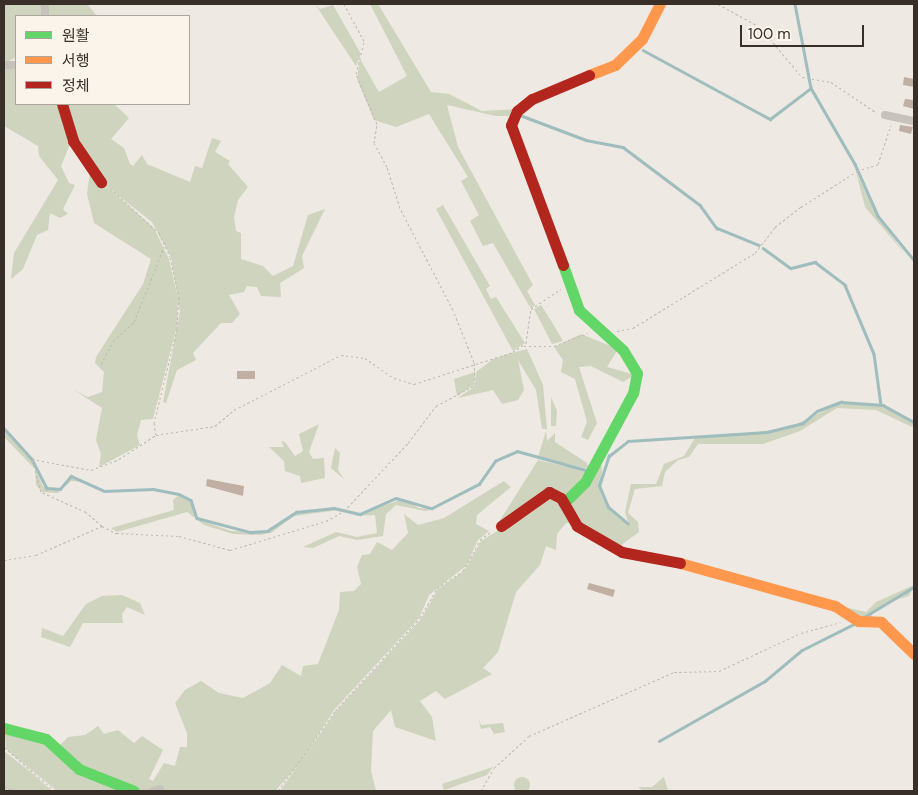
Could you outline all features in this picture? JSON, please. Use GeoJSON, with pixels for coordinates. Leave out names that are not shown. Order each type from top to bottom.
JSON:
{"type":"FeatureCollection","features":[{"type":"Feature","properties":{"kind":"street"},"geometry":{"type":"LineString","coordinates":[[564,503],[585,482],[636,384],[632,361],[579,310],[568,284],[543,206],[516,151],[513,117],[532,98],[615,65],[642,39],[660,4]]}},
{"type":"Feature","properties":{"kind":"street"},"geometry":{"type":"LineString","coordinates":[[62,105],[73,141],[101,182]]}},
{"type":"Feature","properties":{"kind":"street"},"geometry":{"type":"LineString","coordinates":[[889,116],[914,121]]}},
{"type":"Feature","properties":{"kind":"street"},"geometry":{"type":"LineString","coordinates":[[501,526],[542,493],[556,494],[564,503],[577,526],[622,552],[740,577],[835,606],[854,618],[881,622],[914,654]]}},
{"type":"Feature","properties":{"kind":"street"},"geometry":{"type":"LineString","coordinates":[[4,728],[46,739],[80,769],[134,791]]}},
{"type":"Feature","properties":{"kind":"path"},"geometry":{"type":"LineString","coordinates":[[344,4],[364,41],[356,74],[377,124],[374,143],[387,166],[400,208],[445,292],[474,362],[475,385],[436,406],[344,510],[326,521],[230,550],[179,536],[116,533],[102,526],[86,512],[41,492],[32,459],[91,470],[119,459],[156,435],[215,426],[234,410],[341,355],[365,358],[388,374],[414,384],[474,362],[523,346],[554,346],[580,333],[601,333],[633,328],[755,253],[775,227],[842,180],[878,164],[886,150],[889,116],[866,108],[831,82],[802,77],[760,28],[718,4]]}},
{"type":"Feature","properties":{"kind":"path"},"geometry":{"type":"LineString","coordinates":[[101,182],[152,223],[164,246],[179,312],[154,423],[156,435]]}},
{"type":"Feature","properties":{"kind":"path"},"geometry":{"type":"LineString","coordinates":[[101,364],[113,341],[134,322],[164,246]]}},
{"type":"Feature","properties":{"kind":"path"},"geometry":{"type":"LineString","coordinates":[[523,346],[531,310],[568,284]]}},
{"type":"Feature","properties":{"kind":"path"},"geometry":{"type":"LineString","coordinates":[[4,560],[36,555],[102,526]]}},
{"type":"Feature","properties":{"kind":"path"},"geometry":{"type":"LineString","coordinates":[[278,791],[335,711],[420,618],[437,588],[463,570],[480,540],[501,526]]}},
{"type":"Feature","properties":{"kind":"path"},"geometry":{"type":"LineString","coordinates":[[481,791],[494,768],[529,736],[674,672],[719,670],[801,633],[854,618]]}},
{"type":"Feature","properties":{"kind":"path"},"geometry":{"type":"LineString","coordinates":[[4,747],[55,791]]}},
{"type":"Feature","properties":{"kind":"path"},"geometry":{"type":"LineString","coordinates":[[4,786],[14,791]]}},
{"type":"Feature","properties":{"kind":"green space"},"geometry":{"type":"Polygon","coordinates":[[[4,4],[43,4],[44,15],[15,15],[15,58],[4,64],[4,4]]]}},
{"type":"Feature","properties":{"kind":"green space"},"geometry":{"type":"Polygon","coordinates":[[[47,4],[87,4],[96,15],[47,15],[47,4]]]}},
{"type":"Feature","properties":{"kind":"green space"},"geometry":{"type":"Polygon","coordinates":[[[315,4],[320,9],[333,5],[361,54],[356,66],[315,4]]]}},
{"type":"Feature","properties":{"kind":"green space"},"geometry":{"type":"Polygon","coordinates":[[[370,4],[378,4],[431,92],[449,94],[482,111],[517,109],[509,116],[496,116],[447,105],[458,147],[533,285],[527,291],[535,305],[531,309],[493,243],[483,246],[470,221],[479,215],[461,181],[468,177],[429,114],[396,127],[374,120],[357,79],[360,59],[379,92],[407,76],[370,4]]]}},
{"type":"Feature","properties":{"kind":"green space"},"geometry":{"type":"Polygon","coordinates":[[[4,67],[15,67],[15,105],[60,105],[71,142],[61,166],[69,183],[75,185],[63,209],[68,214],[60,218],[50,213],[48,230],[37,235],[23,269],[11,279],[14,253],[58,180],[39,156],[38,146],[4,126],[4,67]]]}},
{"type":"Feature","properties":{"kind":"green space"},"geometry":{"type":"Polygon","coordinates":[[[64,105],[115,105],[129,118],[111,139],[124,148],[130,164],[133,166],[142,155],[147,164],[190,182],[195,166],[202,168],[212,138],[221,141],[215,152],[230,161],[228,164],[248,187],[238,200],[234,217],[236,231],[241,233],[241,259],[263,266],[273,276],[293,266],[308,215],[325,209],[302,256],[304,268],[280,283],[281,297],[261,296],[257,287],[247,286],[244,292],[229,295],[240,314],[232,323],[221,323],[193,353],[196,360],[177,370],[166,403],[163,402],[180,312],[171,257],[152,222],[101,182],[83,159],[64,105]]]}},
{"type":"Feature","properties":{"kind":"green space"},"geometry":{"type":"Polygon","coordinates":[[[90,172],[154,228],[169,259],[178,299],[177,326],[153,419],[141,420],[137,435],[140,445],[99,467],[101,454],[96,440],[102,408],[74,390],[88,397],[102,392],[104,372],[95,363],[96,357],[143,284],[151,259],[94,223],[87,194],[90,172]]]}},
{"type":"Feature","properties":{"kind":"green space"},"geometry":{"type":"Polygon","coordinates":[[[856,172],[877,216],[905,254],[865,207],[856,172]]]}},
{"type":"Feature","properties":{"kind":"green space"},"geometry":{"type":"Polygon","coordinates":[[[443,205],[490,286],[486,289],[491,299],[496,297],[525,343],[513,351],[436,209],[443,205]]]}},
{"type":"Feature","properties":{"kind":"green space"},"geometry":{"type":"Polygon","coordinates":[[[541,305],[563,341],[552,344],[534,309],[541,305]]]}},
{"type":"Feature","properties":{"kind":"green space"},"geometry":{"type":"Polygon","coordinates":[[[581,334],[618,349],[607,367],[635,375],[623,382],[591,366],[579,367],[597,423],[588,440],[581,437],[587,422],[575,379],[561,372],[563,360],[554,347],[581,334]]]}},
{"type":"Feature","properties":{"kind":"green space"},"geometry":{"type":"Polygon","coordinates":[[[527,349],[543,385],[547,429],[542,429],[536,390],[518,360],[524,390],[518,400],[502,404],[493,390],[458,398],[475,386],[476,372],[495,358],[527,349]]]}},
{"type":"Feature","properties":{"kind":"green space"},"geometry":{"type":"Polygon","coordinates":[[[475,372],[474,385],[457,396],[454,379],[475,372]]]}},
{"type":"Feature","properties":{"kind":"green space"},"geometry":{"type":"Polygon","coordinates":[[[551,397],[557,411],[556,426],[551,426],[551,397]]]}},
{"type":"Feature","properties":{"kind":"green space"},"geometry":{"type":"Polygon","coordinates":[[[841,403],[883,405],[914,423],[914,428],[876,410],[837,408],[800,431],[763,444],[698,444],[689,457],[678,460],[665,472],[662,486],[635,489],[628,513],[638,522],[639,532],[620,546],[601,539],[568,511],[594,466],[602,466],[601,494],[608,507],[629,525],[625,512],[631,484],[656,484],[664,464],[684,456],[695,438],[786,429],[841,403]]]}},
{"type":"Feature","properties":{"kind":"green space"},"geometry":{"type":"Polygon","coordinates":[[[319,424],[309,452],[313,459],[324,458],[325,478],[301,483],[300,476],[285,471],[284,461],[269,447],[284,447],[281,441],[285,442],[295,456],[303,451],[299,434],[319,424]]]}},
{"type":"Feature","properties":{"kind":"green space"},"geometry":{"type":"Polygon","coordinates":[[[4,429],[32,460],[43,487],[61,490],[71,477],[82,482],[71,481],[58,493],[42,492],[36,485],[35,469],[4,437],[4,429]]]}},
{"type":"Feature","properties":{"kind":"green space"},"geometry":{"type":"Polygon","coordinates":[[[546,431],[547,441],[555,433],[555,442],[587,463],[589,469],[538,457],[546,431]]]}},
{"type":"Feature","properties":{"kind":"green space"},"geometry":{"type":"Polygon","coordinates":[[[335,448],[340,453],[338,470],[344,479],[331,468],[335,448]]]}},
{"type":"Feature","properties":{"kind":"green space"},"geometry":{"type":"Polygon","coordinates":[[[538,460],[586,471],[565,501],[558,493],[495,528],[538,460]]]}},
{"type":"Feature","properties":{"kind":"green space"},"geometry":{"type":"Polygon","coordinates":[[[504,481],[511,487],[477,515],[476,524],[489,531],[478,540],[466,566],[429,595],[419,618],[334,710],[301,762],[275,791],[135,790],[80,767],[59,746],[68,737],[85,735],[98,726],[104,734],[118,730],[134,743],[142,736],[163,750],[149,779],[153,781],[164,763],[175,766],[180,747],[187,747],[187,733],[175,703],[185,690],[201,681],[219,693],[243,698],[270,683],[282,665],[301,676],[303,666],[318,664],[339,610],[340,592],[354,591],[361,584],[357,567],[362,555],[370,554],[377,542],[392,550],[408,533],[404,514],[418,525],[444,518],[504,481]]]}},
{"type":"Feature","properties":{"kind":"green space"},"geometry":{"type":"Polygon","coordinates":[[[179,495],[190,501],[196,519],[187,512],[117,532],[111,528],[174,510],[173,500],[179,495]]]}},
{"type":"Feature","properties":{"kind":"green space"},"geometry":{"type":"Polygon","coordinates":[[[556,495],[573,523],[566,523],[557,534],[556,550],[546,546],[540,565],[516,592],[498,652],[483,668],[492,674],[445,699],[436,691],[420,701],[432,717],[436,741],[395,727],[391,710],[373,731],[371,771],[376,791],[280,791],[336,711],[421,619],[438,589],[464,571],[481,541],[556,495]]]}},
{"type":"Feature","properties":{"kind":"green space"},"geometry":{"type":"Polygon","coordinates":[[[403,499],[419,508],[433,509],[425,511],[396,505],[386,514],[383,536],[357,540],[339,536],[313,548],[303,547],[336,532],[357,537],[377,533],[375,515],[354,516],[403,499]]]}},
{"type":"Feature","properties":{"kind":"green space"},"geometry":{"type":"Polygon","coordinates":[[[314,510],[339,510],[294,516],[271,533],[259,535],[233,534],[204,525],[196,519],[231,531],[267,532],[297,513],[314,510]]]}},
{"type":"Feature","properties":{"kind":"green space"},"geometry":{"type":"Polygon","coordinates":[[[914,585],[909,596],[888,602],[871,615],[882,621],[865,620],[835,605],[866,612],[876,602],[914,585]]]}},
{"type":"Feature","properties":{"kind":"green space"},"geometry":{"type":"Polygon","coordinates":[[[122,595],[140,603],[145,615],[127,607],[122,614],[123,623],[83,623],[70,647],[41,637],[42,628],[63,636],[86,604],[102,596],[122,595]]]}},
{"type":"Feature","properties":{"kind":"green space"},"geometry":{"type":"Polygon","coordinates":[[[478,717],[481,725],[503,723],[505,732],[494,734],[490,727],[481,729],[478,717]]]}},
{"type":"Feature","properties":{"kind":"green space"},"geometry":{"type":"Polygon","coordinates":[[[4,729],[36,737],[68,761],[130,791],[57,791],[6,749],[4,729]]]}},
{"type":"Feature","properties":{"kind":"green space"},"geometry":{"type":"Polygon","coordinates":[[[4,751],[32,773],[52,791],[4,791],[4,751]]]}},
{"type":"Feature","properties":{"kind":"green space"},"geometry":{"type":"Polygon","coordinates":[[[493,767],[487,775],[444,790],[442,784],[493,767]]]}},
{"type":"Feature","properties":{"kind":"green space"},"geometry":{"type":"Polygon","coordinates":[[[522,777],[528,779],[530,785],[528,791],[522,793],[516,791],[514,785],[516,779],[522,777]]]}},
{"type":"Feature","properties":{"kind":"green space"},"geometry":{"type":"Polygon","coordinates":[[[664,777],[668,791],[643,791],[638,787],[652,787],[664,777]]]}},
{"type":"Feature","properties":{"kind":"building"},"geometry":{"type":"Polygon","coordinates":[[[904,77],[914,79],[914,87],[903,85],[904,77]]]}},
{"type":"Feature","properties":{"kind":"building"},"geometry":{"type":"Polygon","coordinates":[[[905,99],[914,100],[914,109],[903,106],[905,99]]]}},
{"type":"Feature","properties":{"kind":"building"},"geometry":{"type":"Polygon","coordinates":[[[900,125],[913,127],[911,134],[899,131],[900,125]]]}},
{"type":"Feature","properties":{"kind":"building"},"geometry":{"type":"Polygon","coordinates":[[[237,371],[255,371],[255,379],[237,379],[237,371]]]}},
{"type":"Feature","properties":{"kind":"building"},"geometry":{"type":"Polygon","coordinates":[[[207,479],[244,486],[243,496],[206,486],[207,479]]]}},
{"type":"Feature","properties":{"kind":"building"},"geometry":{"type":"Polygon","coordinates":[[[589,583],[615,590],[613,597],[587,589],[589,583]]]}},
{"type":"Feature","properties":{"kind":"waterway"},"geometry":{"type":"LineString","coordinates":[[795,4],[811,88],[855,164],[878,216],[914,260]]}},
{"type":"Feature","properties":{"kind":"waterway"},"geometry":{"type":"LineString","coordinates":[[643,50],[770,119],[811,88]]}},
{"type":"Feature","properties":{"kind":"waterway"},"geometry":{"type":"LineString","coordinates":[[520,115],[586,140],[623,147],[700,205],[717,228],[759,245]]}},
{"type":"Feature","properties":{"kind":"waterway"},"geometry":{"type":"LineString","coordinates":[[763,248],[791,268],[815,262],[845,285],[874,354],[881,405]]}},
{"type":"Feature","properties":{"kind":"waterway"},"geometry":{"type":"LineString","coordinates":[[628,524],[608,507],[599,486],[609,456],[628,441],[767,432],[803,423],[817,411],[841,402],[883,405],[914,422]]}},
{"type":"Feature","properties":{"kind":"waterway"},"geometry":{"type":"LineString","coordinates":[[4,428],[32,459],[47,488],[60,489],[71,476],[104,491],[153,489],[179,494],[191,500],[197,518],[250,532],[267,531],[296,512],[334,508],[360,514],[396,498],[432,508],[479,484],[495,461],[517,451],[586,470]]}},
{"type":"Feature","properties":{"kind":"waterway"},"geometry":{"type":"LineString","coordinates":[[864,617],[914,587]]}},
{"type":"Feature","properties":{"kind":"waterway"},"geometry":{"type":"LineString","coordinates":[[659,741],[765,681],[802,650],[856,623]]}},
{"type":"Feature","properties":{"kind":"traffic: fast"},"geometry":{"type":"LineString","coordinates":[[563,265],[579,310],[623,350],[637,373],[633,393],[585,482],[564,503]]}},
{"type":"Feature","properties":{"kind":"traffic: fast"},"geometry":{"type":"LineString","coordinates":[[4,728],[46,739],[79,769],[134,791]]}},
{"type":"Feature","properties":{"kind":"traffic: slow"},"geometry":{"type":"LineString","coordinates":[[589,75],[615,65],[642,39],[660,4]]}},
{"type":"Feature","properties":{"kind":"traffic: slow"},"geometry":{"type":"LineString","coordinates":[[680,563],[835,606],[858,621],[881,622],[914,654]]}},
{"type":"Feature","properties":{"kind":"traffic: jam"},"geometry":{"type":"LineString","coordinates":[[563,265],[511,125],[517,111],[532,99],[589,75]]}},
{"type":"Feature","properties":{"kind":"traffic: jam"},"geometry":{"type":"LineString","coordinates":[[62,105],[73,141],[101,182]]}},
{"type":"Feature","properties":{"kind":"traffic: jam"},"geometry":{"type":"LineString","coordinates":[[501,526],[549,492],[561,498],[577,526],[622,552],[680,563]]}}]}
